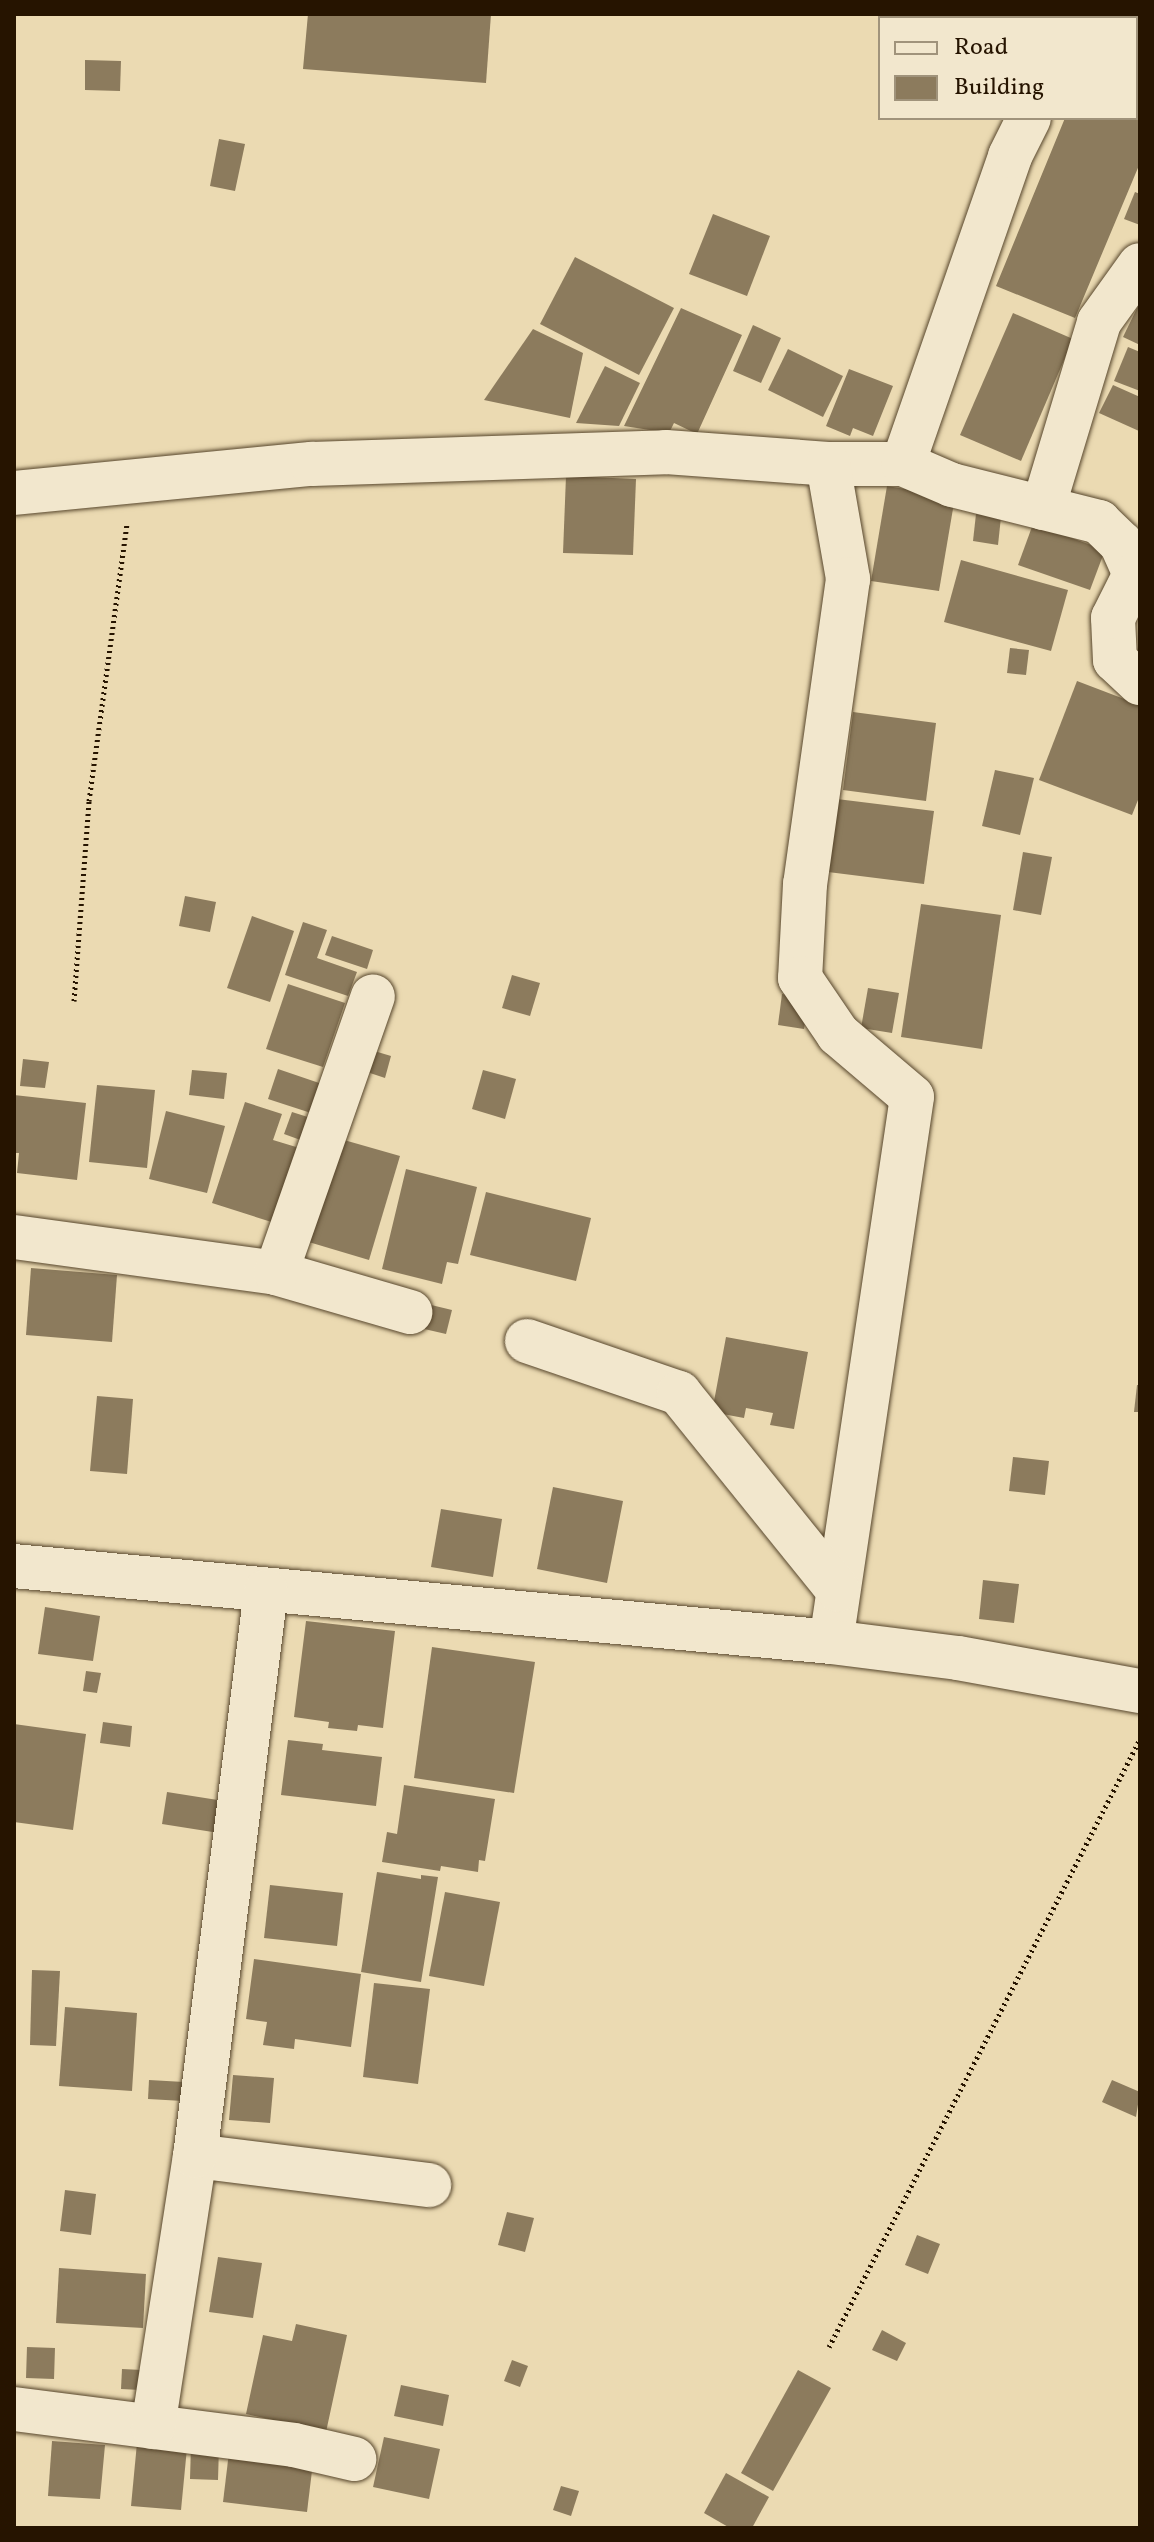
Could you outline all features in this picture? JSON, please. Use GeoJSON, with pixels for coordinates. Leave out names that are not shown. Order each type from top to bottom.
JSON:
{"type":"FeatureCollection","features":[{"type":"Feature","properties":{"kind":"street"},"geometry":{"type":"LineString","coordinates":[[903,464],[1010,156],[1028,120]]}},
{"type":"Feature","properties":{"kind":"street"},"geometry":{"type":"LineString","coordinates":[[1043,508],[1099,322],[1140,265]]}},
{"type":"Feature","properties":{"kind":"street"},"geometry":{"type":"LineString","coordinates":[[14,493],[312,464],[666,452],[828,464],[903,464],[952,485],[1099,522],[1121,543],[1138,576],[1113,618],[1115,660],[1140,683]]}},
{"type":"Feature","properties":{"kind":"street"},"geometry":{"type":"LineString","coordinates":[[828,464],[848,579],[805,884],[800,978],[838,1034],[912,1097],[831,1642]]}},
{"type":"Feature","properties":{"kind":"street"},"geometry":{"type":"LineString","coordinates":[[276,1273],[373,996]]}},
{"type":"Feature","properties":{"kind":"street"},"geometry":{"type":"LineString","coordinates":[[14,1237],[276,1273],[410,1312]]}},
{"type":"Feature","properties":{"kind":"street"},"geometry":{"type":"LineString","coordinates":[[527,1341],[679,1393],[838,1590]]}},
{"type":"Feature","properties":{"kind":"street"},"geometry":{"type":"LineString","coordinates":[[14,1566],[831,1642],[958,1658],[1140,1691]]}},
{"type":"Feature","properties":{"kind":"street"},"geometry":{"type":"LineString","coordinates":[[153,2427],[195,2156],[266,1591]]}},
{"type":"Feature","properties":{"kind":"street"},"geometry":{"type":"LineString","coordinates":[[195,2156],[429,2185]]}},
{"type":"Feature","properties":{"kind":"street"},"geometry":{"type":"LineString","coordinates":[[14,2409],[294,2445],[354,2459]]}},
{"type":"Feature","properties":{"kind":"path"},"geometry":{"type":"LineString","coordinates":[[74,1001],[89,801],[134,480]]}},
{"type":"Feature","properties":{"kind":"path"},"geometry":{"type":"LineString","coordinates":[[829,2347],[1140,1739]]}},
{"type":"Feature","properties":{"kind":"building"},"geometry":{"type":"Polygon","coordinates":[[[308,14],[491,14],[486,83],[303,69],[308,14]]]}},
{"type":"Feature","properties":{"kind":"building"},"geometry":{"type":"Polygon","coordinates":[[[1021,14],[1048,14],[1048,16],[1021,14]]]}},
{"type":"Feature","properties":{"kind":"building"},"geometry":{"type":"Polygon","coordinates":[[[85,60],[121,61],[120,91],[85,90],[85,60]]]}},
{"type":"Feature","properties":{"kind":"building"},"geometry":{"type":"Polygon","coordinates":[[[1140,71],[1140,163],[1075,318],[996,286],[1064,120],[1138,120],[1140,71]]]}},
{"type":"Feature","properties":{"kind":"building"},"geometry":{"type":"Polygon","coordinates":[[[219,139],[245,144],[235,191],[210,186],[219,139]]]}},
{"type":"Feature","properties":{"kind":"building"},"geometry":{"type":"Polygon","coordinates":[[[1135,192],[1140,194],[1140,225],[1124,219],[1135,192]]]}},
{"type":"Feature","properties":{"kind":"building"},"geometry":{"type":"Polygon","coordinates":[[[713,214],[770,236],[747,296],[689,274],[713,214]]]}},
{"type":"Feature","properties":{"kind":"building"},"geometry":{"type":"Polygon","coordinates":[[[575,257],[674,308],[639,375],[540,324],[575,257]]]}},
{"type":"Feature","properties":{"kind":"building"},"geometry":{"type":"Polygon","coordinates":[[[1140,302],[1140,345],[1123,337],[1140,302]]]}},
{"type":"Feature","properties":{"kind":"building"},"geometry":{"type":"Polygon","coordinates":[[[681,308],[742,335],[697,434],[674,423],[669,433],[624,426],[681,308]]]}},
{"type":"Feature","properties":{"kind":"building"},"geometry":{"type":"Polygon","coordinates":[[[1013,313],[1073,339],[1021,461],[960,435],[1013,313]]]}},
{"type":"Feature","properties":{"kind":"building"},"geometry":{"type":"Polygon","coordinates":[[[753,325],[781,338],[761,383],[733,371],[753,325]]]}},
{"type":"Feature","properties":{"kind":"building"},"geometry":{"type":"Polygon","coordinates":[[[533,329],[583,353],[570,418],[484,400],[533,329]]]}},
{"type":"Feature","properties":{"kind":"building"},"geometry":{"type":"Polygon","coordinates":[[[1128,347],[1140,352],[1140,391],[1114,381],[1128,347]]]}},
{"type":"Feature","properties":{"kind":"building"},"geometry":{"type":"Polygon","coordinates":[[[788,349],[843,376],[823,417],[768,390],[788,349]]]}},
{"type":"Feature","properties":{"kind":"building"},"geometry":{"type":"Polygon","coordinates":[[[605,366],[640,383],[619,426],[576,423],[605,366]]]}},
{"type":"Feature","properties":{"kind":"building"},"geometry":{"type":"Polygon","coordinates":[[[849,369],[893,386],[873,436],[853,428],[850,436],[826,426],[849,369]]]}},
{"type":"Feature","properties":{"kind":"building"},"geometry":{"type":"Polygon","coordinates":[[[1113,385],[1140,397],[1139,431],[1099,413],[1113,385]]]}},
{"type":"Feature","properties":{"kind":"building"},"geometry":{"type":"Polygon","coordinates":[[[566,476],[636,479],[633,555],[563,553],[566,476]]]}},
{"type":"Feature","properties":{"kind":"building"},"geometry":{"type":"Polygon","coordinates":[[[887,486],[955,497],[939,591],[871,581],[887,486]]]}},
{"type":"Feature","properties":{"kind":"building"},"geometry":{"type":"Polygon","coordinates":[[[976,514],[1001,517],[998,545],[973,541],[976,514]]]}},
{"type":"Feature","properties":{"kind":"building"},"geometry":{"type":"Polygon","coordinates":[[[1033,524],[1105,550],[1090,590],[1018,565],[1033,524]]]}},
{"type":"Feature","properties":{"kind":"building"},"geometry":{"type":"Polygon","coordinates":[[[961,560],[1068,590],[1051,651],[944,622],[961,560]]]}},
{"type":"Feature","properties":{"kind":"building"},"geometry":{"type":"Polygon","coordinates":[[[1010,648],[1029,650],[1026,675],[1007,673],[1010,648]]]}},
{"type":"Feature","properties":{"kind":"building"},"geometry":{"type":"Polygon","coordinates":[[[1077,681],[1140,705],[1140,795],[1132,815],[1039,780],[1077,681]]]}},
{"type":"Feature","properties":{"kind":"building"},"geometry":{"type":"Polygon","coordinates":[[[853,712],[936,723],[926,801],[843,790],[853,712]]]}},
{"type":"Feature","properties":{"kind":"building"},"geometry":{"type":"Polygon","coordinates":[[[995,770],[1034,778],[1020,835],[982,826],[995,770]]]}},
{"type":"Feature","properties":{"kind":"building"},"geometry":{"type":"Polygon","coordinates":[[[837,799],[934,811],[924,884],[828,872],[837,799]]]}},
{"type":"Feature","properties":{"kind":"building"},"geometry":{"type":"Polygon","coordinates":[[[1023,852],[1052,857],[1041,915],[1013,910],[1023,852]]]}},
{"type":"Feature","properties":{"kind":"building"},"geometry":{"type":"Polygon","coordinates":[[[185,896],[216,902],[210,932],[179,926],[185,896]]]}},
{"type":"Feature","properties":{"kind":"building"},"geometry":{"type":"Polygon","coordinates":[[[921,904],[1001,915],[982,1049],[901,1037],[921,904]]]}},
{"type":"Feature","properties":{"kind":"building"},"geometry":{"type":"Polygon","coordinates":[[[252,916],[294,931],[270,1002],[227,988],[252,916]]]}},
{"type":"Feature","properties":{"kind":"building"},"geometry":{"type":"Polygon","coordinates":[[[303,922],[327,930],[317,958],[357,972],[348,996],[285,975],[303,922]]]}},
{"type":"Feature","properties":{"kind":"building"},"geometry":{"type":"Polygon","coordinates":[[[332,936],[373,950],[367,969],[325,955],[332,936]]]}},
{"type":"Feature","properties":{"kind":"building"},"geometry":{"type":"Polygon","coordinates":[[[512,975],[540,983],[530,1016],[502,1008],[512,975]]]}},
{"type":"Feature","properties":{"kind":"building"},"geometry":{"type":"Polygon","coordinates":[[[288,984],[345,1003],[323,1067],[266,1049],[288,984]]]}},
{"type":"Feature","properties":{"kind":"building"},"geometry":{"type":"Polygon","coordinates":[[[868,988],[899,993],[892,1033],[861,1028],[868,988]]]}},
{"type":"Feature","properties":{"kind":"building"},"geometry":{"type":"Polygon","coordinates":[[[782,994],[809,998],[804,1029],[778,1025],[782,994]]]}},
{"type":"Feature","properties":{"kind":"building"},"geometry":{"type":"Polygon","coordinates":[[[371,1050],[391,1056],[385,1078],[364,1071],[371,1050]]]}},
{"type":"Feature","properties":{"kind":"building"},"geometry":{"type":"Polygon","coordinates":[[[23,1059],[49,1062],[45,1088],[20,1086],[23,1059]]]}},
{"type":"Feature","properties":{"kind":"building"},"geometry":{"type":"Polygon","coordinates":[[[278,1069],[325,1085],[314,1114],[268,1099],[278,1069]]]}},
{"type":"Feature","properties":{"kind":"building"},"geometry":{"type":"Polygon","coordinates":[[[192,1070],[227,1073],[224,1099],[189,1095],[192,1070]]]}},
{"type":"Feature","properties":{"kind":"building"},"geometry":{"type":"Polygon","coordinates":[[[483,1070],[516,1079],[505,1119],[472,1109],[483,1070]]]}},
{"type":"Feature","properties":{"kind":"building"},"geometry":{"type":"Polygon","coordinates":[[[97,1085],[155,1090],[147,1168],[89,1162],[97,1085]]]}},
{"type":"Feature","properties":{"kind":"building"},"geometry":{"type":"Polygon","coordinates":[[[14,1095],[86,1103],[77,1180],[17,1173],[19,1153],[14,1153],[14,1095]]]}},
{"type":"Feature","properties":{"kind":"building"},"geometry":{"type":"Polygon","coordinates":[[[245,1102],[282,1114],[273,1140],[306,1150],[281,1225],[212,1203],[245,1102]]]}},
{"type":"Feature","properties":{"kind":"building"},"geometry":{"type":"Polygon","coordinates":[[[166,1111],[225,1126],[207,1193],[149,1179],[166,1111]]]}},
{"type":"Feature","properties":{"kind":"building"},"geometry":{"type":"Polygon","coordinates":[[[292,1112],[314,1119],[306,1142],[284,1134],[292,1112]]]}},
{"type":"Feature","properties":{"kind":"building"},"geometry":{"type":"Polygon","coordinates":[[[344,1140],[400,1156],[369,1260],[302,1240],[344,1140]]]}},
{"type":"Feature","properties":{"kind":"building"},"geometry":{"type":"Polygon","coordinates":[[[406,1169],[477,1187],[458,1264],[447,1262],[442,1284],[382,1269],[406,1169]]]}},
{"type":"Feature","properties":{"kind":"building"},"geometry":{"type":"Polygon","coordinates":[[[486,1192],[591,1218],[576,1281],[470,1255],[486,1192]]]}},
{"type":"Feature","properties":{"kind":"building"},"geometry":{"type":"Polygon","coordinates":[[[31,1268],[117,1275],[112,1342],[26,1335],[31,1268]]]}},
{"type":"Feature","properties":{"kind":"building"},"geometry":{"type":"Polygon","coordinates":[[[427,1304],[452,1310],[446,1334],[420,1328],[427,1304]]]}},
{"type":"Feature","properties":{"kind":"building"},"geometry":{"type":"Polygon","coordinates":[[[726,1337],[808,1352],[794,1429],[770,1425],[773,1413],[746,1408],[744,1418],[712,1412],[726,1337]]]}},
{"type":"Feature","properties":{"kind":"building"},"geometry":{"type":"Polygon","coordinates":[[[1137,1385],[1140,1385],[1140,1412],[1134,1412],[1137,1385]]]}},
{"type":"Feature","properties":{"kind":"building"},"geometry":{"type":"Polygon","coordinates":[[[97,1396],[133,1399],[127,1474],[90,1471],[97,1396]]]}},
{"type":"Feature","properties":{"kind":"building"},"geometry":{"type":"Polygon","coordinates":[[[1013,1457],[1049,1461],[1045,1495],[1009,1491],[1013,1457]]]}},
{"type":"Feature","properties":{"kind":"building"},"geometry":{"type":"Polygon","coordinates":[[[553,1487],[623,1501],[607,1583],[537,1569],[553,1487]]]}},
{"type":"Feature","properties":{"kind":"building"},"geometry":{"type":"Polygon","coordinates":[[[441,1509],[502,1519],[493,1577],[431,1567],[441,1509]]]}},
{"type":"Feature","properties":{"kind":"building"},"geometry":{"type":"Polygon","coordinates":[[[983,1580],[1019,1584],[1014,1623],[979,1619],[983,1580]]]}},
{"type":"Feature","properties":{"kind":"building"},"geometry":{"type":"Polygon","coordinates":[[[45,1607],[100,1616],[93,1661],[38,1654],[45,1607]]]}},
{"type":"Feature","properties":{"kind":"building"},"geometry":{"type":"Polygon","coordinates":[[[306,1621],[395,1631],[383,1728],[358,1725],[357,1731],[328,1728],[329,1722],[294,1717],[306,1621]]]}},
{"type":"Feature","properties":{"kind":"building"},"geometry":{"type":"Polygon","coordinates":[[[432,1647],[535,1662],[514,1793],[414,1778],[432,1647]]]}},
{"type":"Feature","properties":{"kind":"building"},"geometry":{"type":"Polygon","coordinates":[[[86,1671],[101,1673],[97,1693],[83,1691],[86,1671]]]}},
{"type":"Feature","properties":{"kind":"building"},"geometry":{"type":"Polygon","coordinates":[[[103,1722],[132,1726],[130,1747],[100,1743],[103,1722]]]}},
{"type":"Feature","properties":{"kind":"building"},"geometry":{"type":"Polygon","coordinates":[[[14,1724],[86,1734],[73,1830],[14,1822],[14,1724]]]}},
{"type":"Feature","properties":{"kind":"building"},"geometry":{"type":"Polygon","coordinates":[[[288,1740],[323,1744],[322,1750],[382,1757],[376,1806],[281,1795],[288,1740]]]}},
{"type":"Feature","properties":{"kind":"building"},"geometry":{"type":"Polygon","coordinates":[[[404,1785],[495,1799],[485,1861],[479,1860],[478,1872],[441,1866],[440,1871],[382,1862],[387,1832],[397,1834],[404,1785]]]}},
{"type":"Feature","properties":{"kind":"building"},"geometry":{"type":"Polygon","coordinates":[[[167,1792],[224,1801],[219,1833],[162,1824],[167,1792]]]}},
{"type":"Feature","properties":{"kind":"building"},"geometry":{"type":"Polygon","coordinates":[[[377,1872],[421,1879],[421,1875],[438,1877],[421,1982],[361,1972],[377,1872]]]}},
{"type":"Feature","properties":{"kind":"building"},"geometry":{"type":"Polygon","coordinates":[[[270,1885],[343,1893],[337,1946],[264,1938],[270,1885]]]}},
{"type":"Feature","properties":{"kind":"building"},"geometry":{"type":"Polygon","coordinates":[[[445,1892],[500,1902],[484,1986],[429,1976],[445,1892]]]}},
{"type":"Feature","properties":{"kind":"building"},"geometry":{"type":"Polygon","coordinates":[[[254,1959],[361,1974],[351,2047],[295,2039],[294,2049],[263,2045],[267,2022],[246,2019],[254,1959]]]}},
{"type":"Feature","properties":{"kind":"building"},"geometry":{"type":"Polygon","coordinates":[[[32,1970],[60,1971],[56,2046],[30,2045],[32,1970]]]}},
{"type":"Feature","properties":{"kind":"building"},"geometry":{"type":"Polygon","coordinates":[[[374,1983],[430,1989],[418,2084],[363,2077],[374,1983]]]}},
{"type":"Feature","properties":{"kind":"building"},"geometry":{"type":"Polygon","coordinates":[[[65,2007],[137,2013],[132,2091],[59,2086],[65,2007]]]}},
{"type":"Feature","properties":{"kind":"building"},"geometry":{"type":"Polygon","coordinates":[[[233,2075],[274,2078],[270,2123],[229,2120],[233,2075]]]}},
{"type":"Feature","properties":{"kind":"building"},"geometry":{"type":"Polygon","coordinates":[[[149,2080],[184,2082],[183,2101],[148,2099],[149,2080]]]}},
{"type":"Feature","properties":{"kind":"building"},"geometry":{"type":"Polygon","coordinates":[[[1112,2080],[1140,2092],[1136,2117],[1102,2102],[1112,2080]]]}},
{"type":"Feature","properties":{"kind":"building"},"geometry":{"type":"Polygon","coordinates":[[[65,2190],[96,2194],[91,2235],[60,2231],[65,2190]]]}},
{"type":"Feature","properties":{"kind":"building"},"geometry":{"type":"Polygon","coordinates":[[[507,2212],[534,2218],[525,2252],[498,2245],[507,2212]]]}},
{"type":"Feature","properties":{"kind":"building"},"geometry":{"type":"Polygon","coordinates":[[[917,2235],[940,2244],[928,2274],[905,2265],[917,2235]]]}},
{"type":"Feature","properties":{"kind":"building"},"geometry":{"type":"Polygon","coordinates":[[[218,2257],[262,2263],[253,2318],[209,2312],[218,2257]]]}},
{"type":"Feature","properties":{"kind":"building"},"geometry":{"type":"Polygon","coordinates":[[[59,2268],[146,2274],[143,2328],[56,2323],[59,2268]]]}},
{"type":"Feature","properties":{"kind":"building"},"geometry":{"type":"Polygon","coordinates":[[[296,2324],[347,2335],[326,2432],[246,2414],[263,2335],[292,2341],[296,2324]]]}},
{"type":"Feature","properties":{"kind":"building"},"geometry":{"type":"Polygon","coordinates":[[[882,2330],[906,2343],[897,2361],[872,2350],[882,2330]]]}},
{"type":"Feature","properties":{"kind":"building"},"geometry":{"type":"Polygon","coordinates":[[[27,2347],[55,2348],[54,2379],[26,2378],[27,2347]]]}},
{"type":"Feature","properties":{"kind":"building"},"geometry":{"type":"Polygon","coordinates":[[[512,2360],[528,2366],[520,2387],[504,2381],[512,2360]]]}},
{"type":"Feature","properties":{"kind":"building"},"geometry":{"type":"Polygon","coordinates":[[[122,2369],[142,2370],[141,2390],[121,2389],[122,2369]]]}},
{"type":"Feature","properties":{"kind":"building"},"geometry":{"type":"Polygon","coordinates":[[[798,2370],[831,2388],[773,2491],[741,2473],[798,2370]]]}},
{"type":"Feature","properties":{"kind":"building"},"geometry":{"type":"Polygon","coordinates":[[[401,2385],[449,2395],[443,2426],[394,2416],[401,2385]]]}},
{"type":"Feature","properties":{"kind":"building"},"geometry":{"type":"Polygon","coordinates":[[[384,2437],[440,2449],[429,2499],[373,2487],[384,2437]]]}},
{"type":"Feature","properties":{"kind":"building"},"geometry":{"type":"Polygon","coordinates":[[[52,2441],[105,2445],[100,2499],[48,2496],[52,2441]]]}},
{"type":"Feature","properties":{"kind":"building"},"geometry":{"type":"Polygon","coordinates":[[[137,2443],[187,2448],[181,2510],[131,2506],[137,2443]]]}},
{"type":"Feature","properties":{"kind":"building"},"geometry":{"type":"Polygon","coordinates":[[[230,2444],[314,2454],[307,2512],[223,2502],[230,2444]]]}},
{"type":"Feature","properties":{"kind":"building"},"geometry":{"type":"Polygon","coordinates":[[[191,2445],[219,2446],[218,2480],[190,2479],[191,2445]]]}},
{"type":"Feature","properties":{"kind":"building"},"geometry":{"type":"Polygon","coordinates":[[[726,2473],[769,2497],[752,2528],[730,2528],[704,2513],[726,2473]]]}},
{"type":"Feature","properties":{"kind":"building"},"geometry":{"type":"Polygon","coordinates":[[[561,2486],[579,2491],[571,2516],[553,2510],[561,2486]]]}}]}
